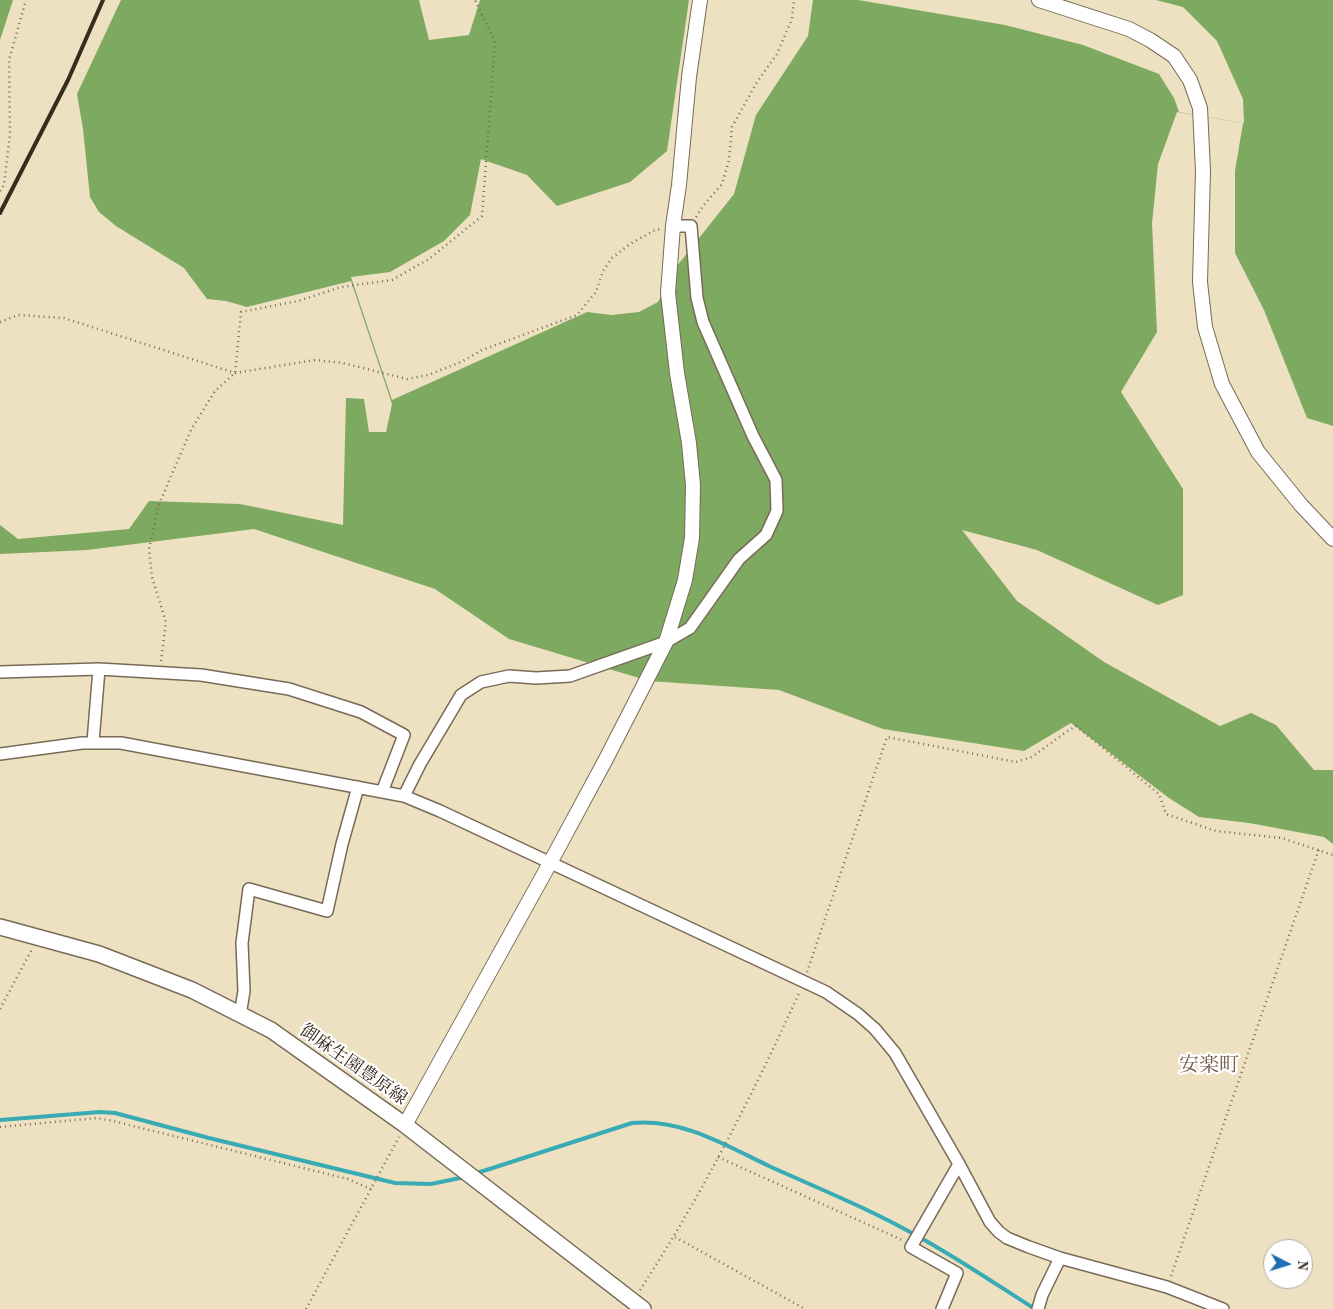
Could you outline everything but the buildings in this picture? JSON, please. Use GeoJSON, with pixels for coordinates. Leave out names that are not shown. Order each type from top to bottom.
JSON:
{"type":"FeatureCollection","features":[{"type":"Feature","properties":{"kind":"main road","name":"御麻生園豊原線"},"geometry":{"type":"LineString","coordinates":[[0,927],[99,954],[192,990],[271,1030],[405,1125],[638,1305]]}},
{"type":"Feature","properties":{"kind":"street"},"geometry":{"type":"LineString","coordinates":[[405,1125],[550,863],[666,642],[686,580],[692,538],[693,485],[668,292],[672,226],[679,184],[689,77],[700,0]]}},
{"type":"Feature","properties":{"kind":"street"},"geometry":{"type":"LineString","coordinates":[[1039,0],[1129,29],[1150,40],[1174,56],[1190,80],[1200,108],[1201,117],[1203,171],[1200,282],[1205,327],[1222,384],[1258,452],[1301,505],[1333,540]]}},
{"type":"Feature","properties":{"kind":"street"},"geometry":{"type":"LineString","coordinates":[[404,796],[420,764],[461,695],[481,682],[509,676],[536,678],[570,676],[666,642],[690,628],[739,559],[766,536],[777,511],[776,480],[753,436],[703,322],[697,298],[691,226],[672,226]]}},
{"type":"Feature","properties":{"kind":"street"},"geometry":{"type":"LineString","coordinates":[[94,742],[99,670]]}},
{"type":"Feature","properties":{"kind":"street"},"geometry":{"type":"LineString","coordinates":[[0,672],[99,670],[160,672],[201,675],[289,689],[361,712],[404,735],[382,792]]}},
{"type":"Feature","properties":{"kind":"street"},"geometry":{"type":"LineString","coordinates":[[0,754],[94,742],[121,743],[404,796],[440,810],[826,992],[842,1002],[875,1029],[886,1041],[904,1068],[990,1222],[999,1232],[1022,1244],[1060,1258],[1167,1287],[1223,1309]]}},
{"type":"Feature","properties":{"kind":"street"},"geometry":{"type":"LineString","coordinates":[[240,1014],[244,991],[242,943],[249,889],[327,911],[342,844],[358,787]]}},
{"type":"Feature","properties":{"kind":"street"},"geometry":{"type":"LineString","coordinates":[[942,1309],[957,1273],[911,1247],[959,1164]]}},
{"type":"Feature","properties":{"kind":"street"},"geometry":{"type":"LineString","coordinates":[[1039,1306],[1042,1295],[1060,1258]]}},
{"type":"Feature","properties":{"kind":"path"},"geometry":{"type":"LineString","coordinates":[[0,191],[4,185],[10,134],[9,60],[26,0]]}},
{"type":"Feature","properties":{"kind":"path"},"geometry":{"type":"LineString","coordinates":[[160,672],[166,622],[152,577],[149,549],[159,504],[191,430],[215,391],[235,372],[241,312],[298,300],[341,287],[392,280],[429,259],[482,216],[495,42],[475,0]]}},
{"type":"Feature","properties":{"kind":"path"},"geometry":{"type":"LineString","coordinates":[[691,226],[703,206],[722,184],[730,160],[732,127],[757,82],[776,54],[792,20],[794,0]]}},
{"type":"Feature","properties":{"kind":"path"},"geometry":{"type":"LineString","coordinates":[[0,322],[18,315],[64,318],[235,372],[315,360],[343,363],[407,379],[428,375],[461,362],[482,350],[577,315],[596,292],[603,271],[612,258],[630,244],[655,230],[672,226]]}},
{"type":"Feature","properties":{"kind":"path"},"geometry":{"type":"LineString","coordinates":[[638,1305],[764,1068],[804,982],[887,737],[1016,762],[1032,757],[1076,726],[1159,794],[1166,814],[1216,832],[1282,838],[1333,855]]}},
{"type":"Feature","properties":{"kind":"path"},"geometry":{"type":"LineString","coordinates":[[1167,1287],[1319,849]]}},
{"type":"Feature","properties":{"kind":"path"},"geometry":{"type":"LineString","coordinates":[[0,1009],[32,951],[36,936]]}},
{"type":"Feature","properties":{"kind":"path"},"geometry":{"type":"LineString","coordinates":[[0,1127],[97,1118],[348,1179],[371,1188]]}},
{"type":"Feature","properties":{"kind":"path"},"geometry":{"type":"LineString","coordinates":[[306,1309],[405,1125]]}},
{"type":"Feature","properties":{"kind":"path"},"geometry":{"type":"LineString","coordinates":[[718,1157],[916,1239]]}},
{"type":"Feature","properties":{"kind":"path"},"geometry":{"type":"LineString","coordinates":[[674,1237],[805,1309]]}},
{"type":"Feature","properties":{"kind":"green space"},"geometry":{"type":"Polygon","coordinates":[[[0,0],[13,0],[0,40],[0,0]]]}},
{"type":"Feature","properties":{"kind":"green space"},"geometry":{"type":"Polygon","coordinates":[[[121,0],[419,0],[429,40],[469,35],[480,0],[689,0],[667,151],[630,182],[557,206],[527,175],[481,159],[470,215],[444,241],[390,272],[351,277],[392,400],[587,312],[612,315],[639,312],[658,302],[673,271],[734,194],[756,115],[808,36],[813,0],[858,0],[1005,25],[1083,45],[1159,74],[1174,98],[1179,112],[1244,123],[1243,99],[1217,41],[1183,7],[1156,0],[1333,0],[1333,426],[1307,418],[1264,310],[1235,253],[1235,171],[1243,123],[1177,112],[1158,164],[1152,223],[1157,332],[1121,392],[1183,489],[1183,595],[1158,605],[1037,550],[962,530],[1017,601],[1104,662],[1220,726],[1251,713],[1276,725],[1314,770],[1333,770],[1333,844],[1324,837],[1249,823],[1199,817],[1169,798],[1071,723],[1024,751],[883,729],[779,690],[649,681],[509,639],[435,589],[254,529],[87,550],[0,554],[0,525],[18,539],[129,529],[149,501],[240,504],[343,525],[346,398],[364,399],[369,432],[386,432],[392,404],[351,281],[247,307],[226,301],[207,299],[184,268],[116,226],[99,212],[90,197],[83,129],[77,94],[121,0]]]}},
{"type":"Feature","properties":{"kind":"waterway"},"geometry":{"type":"LineString","coordinates":[[0,1120],[100,1112],[115,1113],[395,1183],[431,1184],[465,1177]]}},
{"type":"Feature","properties":{"kind":"waterway"},"geometry":{"type":"LineString","coordinates":[[474,1174],[632,1123],[651,1123],[686,1129],[704,1135],[883,1218],[949,1254],[1035,1309]]}},
{"type":"Feature","properties":{"kind":"railway"},"geometry":{"type":"LineString","coordinates":[[0,213],[68,80],[103,0]]}},
{"type":"Feature","properties":{"kind":"district","name":"安楽町"},"geometry":{"type":"Point","coordinates":[1209,1066]}}]}
